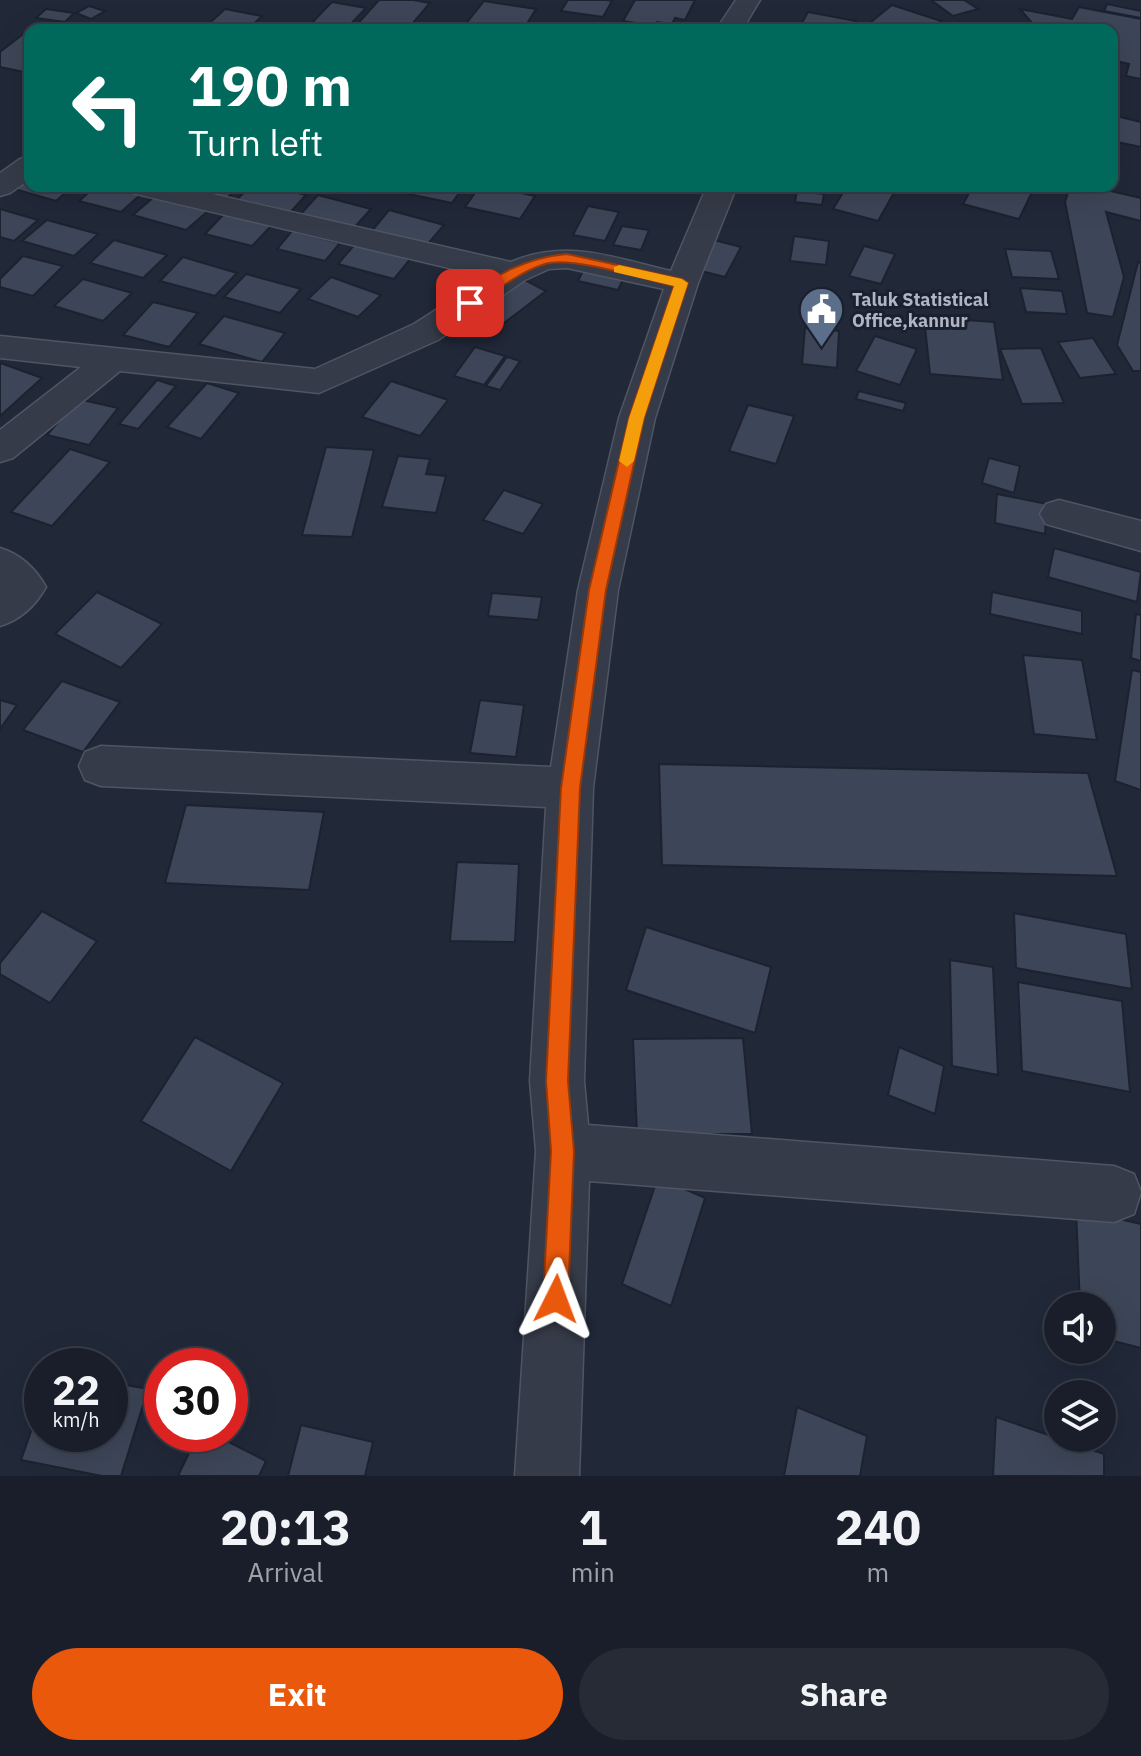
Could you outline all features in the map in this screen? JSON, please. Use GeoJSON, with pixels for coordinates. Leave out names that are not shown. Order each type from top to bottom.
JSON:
{"type":"FeatureCollection","features":[{"type":"Feature","properties":{"kind":"street"},"geometry":{"type":"LineString","coordinates":[[733,24],[748,0]]}},
{"type":"Feature","properties":{"kind":"street"},"geometry":{"type":"LineString","coordinates":[[0,187],[24,169]]}},
{"type":"Feature","properties":{"kind":"street"},"geometry":{"type":"LineString","coordinates":[[164,192],[514,273]]}},
{"type":"Feature","properties":{"kind":"street"},"geometry":{"type":"LineString","coordinates":[[547,1476],[563,1151],[557,1081],[570,788],[598,590],[637,418],[682,283],[719,192]]}},
{"type":"Feature","properties":{"kind":"street"},"geometry":{"type":"LineString","coordinates":[[0,347],[319,381],[426,332],[514,273],[543,260],[567,258],[682,283]]}},
{"type":"Feature","properties":{"kind":"street"},"geometry":{"type":"LineString","coordinates":[[0,449],[112,360]]}},
{"type":"Feature","properties":{"kind":"street"},"geometry":{"type":"LineString","coordinates":[[1059,514],[1141,536]]}},
{"type":"Feature","properties":{"kind":"street"},"geometry":{"type":"LineString","coordinates":[[0,563],[26,587],[0,610]]}},
{"type":"Feature","properties":{"kind":"street"},"geometry":{"type":"LineString","coordinates":[[101,766],[570,788]]}},
{"type":"Feature","properties":{"kind":"street"},"geometry":{"type":"LineString","coordinates":[[563,1151],[1114,1194]]}},
{"type":"Feature","properties":{"kind":"building"},"geometry":{"type":"Polygon","coordinates":[[[379,0],[430,3],[412,24],[357,24],[379,0]]]}},
{"type":"Feature","properties":{"kind":"building"},"geometry":{"type":"Polygon","coordinates":[[[568,0],[612,1],[603,17],[561,11],[568,0]]]}},
{"type":"Feature","properties":{"kind":"building"},"geometry":{"type":"Polygon","coordinates":[[[635,0],[695,0],[685,20],[675,18],[672,24],[623,21],[635,0]]]}},
{"type":"Feature","properties":{"kind":"building"},"geometry":{"type":"Polygon","coordinates":[[[931,0],[964,0],[978,9],[953,16],[931,0]]]}},
{"type":"Feature","properties":{"kind":"building"},"geometry":{"type":"Polygon","coordinates":[[[484,1],[536,9],[527,24],[466,24],[484,1]]]}},
{"type":"Feature","properties":{"kind":"building"},"geometry":{"type":"Polygon","coordinates":[[[332,2],[366,8],[351,24],[311,24],[332,2]]]}},
{"type":"Feature","properties":{"kind":"building"},"geometry":{"type":"Polygon","coordinates":[[[1107,4],[1141,11],[1141,18],[1104,11],[1107,4]]]}},
{"type":"Feature","properties":{"kind":"building"},"geometry":{"type":"Polygon","coordinates":[[[892,5],[941,21],[938,24],[868,24],[892,5]]]}},
{"type":"Feature","properties":{"kind":"building"},"geometry":{"type":"Polygon","coordinates":[[[89,6],[105,11],[91,19],[76,13],[89,6]]]}},
{"type":"Feature","properties":{"kind":"building"},"geometry":{"type":"Polygon","coordinates":[[[1079,7],[1141,19],[1141,79],[1126,76],[1129,64],[1118,61],[1118,24],[1033,24],[1020,9],[1072,19],[1079,7]]]}},
{"type":"Feature","properties":{"kind":"building"},"geometry":{"type":"Polygon","coordinates":[[[46,9],[74,13],[65,22],[36,18],[46,9]]]}},
{"type":"Feature","properties":{"kind":"building"},"geometry":{"type":"Polygon","coordinates":[[[225,9],[262,16],[253,24],[208,24],[225,9]]]}},
{"type":"Feature","properties":{"kind":"building"},"geometry":{"type":"Polygon","coordinates":[[[808,12],[856,21],[854,24],[801,24],[808,12]]]}},
{"type":"Feature","properties":{"kind":"building"},"geometry":{"type":"Polygon","coordinates":[[[24,33],[24,72],[0,67],[0,52],[24,33]]]}},
{"type":"Feature","properties":{"kind":"building"},"geometry":{"type":"Polygon","coordinates":[[[1118,116],[1141,122],[1141,147],[1118,142],[1118,116]]]}},
{"type":"Feature","properties":{"kind":"building"},"geometry":{"type":"Polygon","coordinates":[[[24,178],[24,192],[11,188],[24,178]]]}},
{"type":"Feature","properties":{"kind":"building"},"geometry":{"type":"Polygon","coordinates":[[[25,192],[66,192],[56,201],[25,192]]]}},
{"type":"Feature","properties":{"kind":"building"},"geometry":{"type":"Polygon","coordinates":[[[89,192],[140,195],[121,212],[79,201],[89,192]]]}},
{"type":"Feature","properties":{"kind":"building"},"geometry":{"type":"Polygon","coordinates":[[[194,192],[233,192],[224,201],[194,192]]]}},
{"type":"Feature","properties":{"kind":"building"},"geometry":{"type":"Polygon","coordinates":[[[245,192],[306,195],[287,216],[234,202],[245,192]]]}},
{"type":"Feature","properties":{"kind":"building"},"geometry":{"type":"Polygon","coordinates":[[[399,192],[460,192],[452,203],[399,192]]]}},
{"type":"Feature","properties":{"kind":"building"},"geometry":{"type":"Polygon","coordinates":[[[476,192],[517,192],[535,196],[520,219],[465,207],[476,192]]]}},
{"type":"Feature","properties":{"kind":"building"},"geometry":{"type":"Polygon","coordinates":[[[797,192],[824,194],[822,205],[795,202],[797,192]]]}},
{"type":"Feature","properties":{"kind":"building"},"geometry":{"type":"Polygon","coordinates":[[[843,192],[894,192],[878,221],[833,209],[843,192]]]}},
{"type":"Feature","properties":{"kind":"building"},"geometry":{"type":"Polygon","coordinates":[[[970,192],[1032,192],[1019,219],[963,204],[970,192]]]}},
{"type":"Feature","properties":{"kind":"building"},"geometry":{"type":"Polygon","coordinates":[[[1068,192],[1115,192],[1141,198],[1141,221],[1106,212],[1124,277],[1113,317],[1087,313],[1065,202],[1068,192]]]}},
{"type":"Feature","properties":{"kind":"building"},"geometry":{"type":"Polygon","coordinates":[[[318,195],[371,209],[352,230],[299,216],[318,195]]]}},
{"type":"Feature","properties":{"kind":"building"},"geometry":{"type":"Polygon","coordinates":[[[155,196],[208,211],[186,230],[133,215],[155,196]]]}},
{"type":"Feature","properties":{"kind":"building"},"geometry":{"type":"Polygon","coordinates":[[[588,206],[619,212],[605,241],[573,235],[588,206]]]}},
{"type":"Feature","properties":{"kind":"building"},"geometry":{"type":"Polygon","coordinates":[[[0,209],[38,220],[14,241],[0,237],[0,209]]]}},
{"type":"Feature","properties":{"kind":"building"},"geometry":{"type":"Polygon","coordinates":[[[389,210],[444,225],[426,246],[371,232],[389,210]]]}},
{"type":"Feature","properties":{"kind":"building"},"geometry":{"type":"Polygon","coordinates":[[[225,213],[272,225],[252,246],[205,234],[225,213]]]}},
{"type":"Feature","properties":{"kind":"building"},"geometry":{"type":"Polygon","coordinates":[[[47,220],[98,234],[74,256],[22,241],[47,220]]]}},
{"type":"Feature","properties":{"kind":"building"},"geometry":{"type":"Polygon","coordinates":[[[622,226],[649,230],[641,250],[613,245],[622,226]]]}},
{"type":"Feature","properties":{"kind":"building"},"geometry":{"type":"Polygon","coordinates":[[[292,231],[340,243],[325,261],[277,249],[292,231]]]}},
{"type":"Feature","properties":{"kind":"building"},"geometry":{"type":"Polygon","coordinates":[[[794,236],[829,241],[826,265],[790,261],[794,236]]]}},
{"type":"Feature","properties":{"kind":"building"},"geometry":{"type":"Polygon","coordinates":[[[710,239],[741,247],[725,277],[693,269],[710,239]]]}},
{"type":"Feature","properties":{"kind":"building"},"geometry":{"type":"Polygon","coordinates":[[[114,240],[167,255],[143,278],[90,263],[114,240]]]}},
{"type":"Feature","properties":{"kind":"building"},"geometry":{"type":"Polygon","coordinates":[[[356,243],[411,258],[394,279],[338,264],[356,243]]]}},
{"type":"Feature","properties":{"kind":"building"},"geometry":{"type":"Polygon","coordinates":[[[864,246],[895,254],[881,284],[849,276],[864,246]]]}},
{"type":"Feature","properties":{"kind":"building"},"geometry":{"type":"Polygon","coordinates":[[[1005,249],[1051,251],[1059,279],[1012,277],[1005,249]]]}},
{"type":"Feature","properties":{"kind":"building"},"geometry":{"type":"Polygon","coordinates":[[[23,256],[63,266],[33,296],[0,287],[0,279],[23,256]]]}},
{"type":"Feature","properties":{"kind":"building"},"geometry":{"type":"Polygon","coordinates":[[[183,257],[237,273],[215,296],[160,281],[183,257]]]}},
{"type":"Feature","properties":{"kind":"building"},"geometry":{"type":"Polygon","coordinates":[[[1138,262],[1141,263],[1141,371],[1133,371],[1117,345],[1138,262]]]}},
{"type":"Feature","properties":{"kind":"building"},"geometry":{"type":"Polygon","coordinates":[[[586,265],[626,273],[618,290],[578,281],[586,265]]]}},
{"type":"Feature","properties":{"kind":"building"},"geometry":{"type":"Polygon","coordinates":[[[246,274],[301,289],[280,313],[224,297],[246,274]]]}},
{"type":"Feature","properties":{"kind":"building"},"geometry":{"type":"Polygon","coordinates":[[[331,277],[381,295],[358,317],[308,299],[331,277]]]}},
{"type":"Feature","properties":{"kind":"building"},"geometry":{"type":"Polygon","coordinates":[[[521,278],[546,291],[500,326],[474,312],[521,278]]]}},
{"type":"Feature","properties":{"kind":"building"},"geometry":{"type":"Polygon","coordinates":[[[83,279],[132,293],[103,321],[54,306],[83,279]]]}},
{"type":"Feature","properties":{"kind":"building"},"geometry":{"type":"Polygon","coordinates":[[[1020,288],[1062,291],[1067,314],[1026,312],[1020,288]]]}},
{"type":"Feature","properties":{"kind":"building"},"geometry":{"type":"Polygon","coordinates":[[[153,302],[198,313],[169,347],[123,335],[153,302]]]}},
{"type":"Feature","properties":{"kind":"building"},"geometry":{"type":"Polygon","coordinates":[[[224,316],[285,333],[262,362],[199,344],[224,316]]]}},
{"type":"Feature","properties":{"kind":"building"},"geometry":{"type":"Polygon","coordinates":[[[924,317],[994,322],[1003,380],[930,374],[924,317]]]}},
{"type":"Feature","properties":{"kind":"building","name":"Taluk Statistical Office,kannur"},"geometry":{"type":"Polygon","coordinates":[[[805,328],[839,331],[837,368],[802,364],[805,328]]]}},
{"type":"Feature","properties":{"kind":"building"},"geometry":{"type":"Polygon","coordinates":[[[875,336],[917,349],[900,385],[856,371],[875,336]]]}},
{"type":"Feature","properties":{"kind":"building"},"geometry":{"type":"Polygon","coordinates":[[[1093,338],[1116,374],[1080,378],[1058,342],[1093,338]]]}},
{"type":"Feature","properties":{"kind":"building"},"geometry":{"type":"Polygon","coordinates":[[[475,347],[505,356],[484,385],[454,376],[475,347]]]}},
{"type":"Feature","properties":{"kind":"building"},"geometry":{"type":"Polygon","coordinates":[[[1041,348],[1064,403],[1022,404],[1000,349],[1041,348]]]}},
{"type":"Feature","properties":{"kind":"building"},"geometry":{"type":"Polygon","coordinates":[[[507,357],[520,361],[500,390],[486,386],[507,357]]]}},
{"type":"Feature","properties":{"kind":"building"},"geometry":{"type":"Polygon","coordinates":[[[0,363],[42,378],[0,416],[0,363]]]}},
{"type":"Feature","properties":{"kind":"building"},"geometry":{"type":"Polygon","coordinates":[[[157,380],[176,386],[138,429],[119,424],[157,380]]]}},
{"type":"Feature","properties":{"kind":"building"},"geometry":{"type":"Polygon","coordinates":[[[391,381],[448,400],[420,436],[362,417],[391,381]]]}},
{"type":"Feature","properties":{"kind":"building"},"geometry":{"type":"Polygon","coordinates":[[[207,383],[239,393],[201,439],[167,427],[207,383]]]}},
{"type":"Feature","properties":{"kind":"building"},"geometry":{"type":"Polygon","coordinates":[[[859,391],[906,403],[903,411],[856,399],[859,391]]]}},
{"type":"Feature","properties":{"kind":"building"},"geometry":{"type":"Polygon","coordinates":[[[78,399],[118,408],[89,445],[47,435],[78,399]]]}},
{"type":"Feature","properties":{"kind":"building"},"geometry":{"type":"Polygon","coordinates":[[[748,405],[794,416],[776,464],[729,451],[748,405]]]}},
{"type":"Feature","properties":{"kind":"building"},"geometry":{"type":"Polygon","coordinates":[[[326,447],[374,450],[352,537],[302,535],[326,447]]]}},
{"type":"Feature","properties":{"kind":"building"},"geometry":{"type":"Polygon","coordinates":[[[70,449],[110,462],[52,526],[11,512],[70,449]]]}},
{"type":"Feature","properties":{"kind":"building"},"geometry":{"type":"Polygon","coordinates":[[[398,456],[430,459],[426,474],[446,476],[436,513],[382,507],[398,456]]]}},
{"type":"Feature","properties":{"kind":"building"},"geometry":{"type":"Polygon","coordinates":[[[989,458],[1020,466],[1014,493],[982,483],[989,458]]]}},
{"type":"Feature","properties":{"kind":"building"},"geometry":{"type":"Polygon","coordinates":[[[504,490],[543,504],[523,534],[483,520],[504,490]]]}},
{"type":"Feature","properties":{"kind":"building"},"geometry":{"type":"Polygon","coordinates":[[[997,494],[1047,504],[1045,534],[995,523],[997,494]]]}},
{"type":"Feature","properties":{"kind":"building"},"geometry":{"type":"Polygon","coordinates":[[[1054,548],[1141,572],[1137,602],[1048,577],[1054,548]]]}},
{"type":"Feature","properties":{"kind":"building"},"geometry":{"type":"Polygon","coordinates":[[[97,592],[162,624],[121,668],[55,634],[97,592]]]}},
{"type":"Feature","properties":{"kind":"building"},"geometry":{"type":"Polygon","coordinates":[[[992,592],[1082,611],[1082,634],[990,614],[992,592]]]}},
{"type":"Feature","properties":{"kind":"building"},"geometry":{"type":"Polygon","coordinates":[[[492,593],[542,597],[538,620],[488,616],[492,593]]]}},
{"type":"Feature","properties":{"kind":"building"},"geometry":{"type":"Polygon","coordinates":[[[1136,614],[1141,615],[1141,661],[1131,658],[1136,614]]]}},
{"type":"Feature","properties":{"kind":"building"},"geometry":{"type":"Polygon","coordinates":[[[1023,655],[1082,660],[1097,740],[1034,734],[1023,655]]]}},
{"type":"Feature","properties":{"kind":"building"},"geometry":{"type":"Polygon","coordinates":[[[1132,670],[1141,672],[1141,790],[1115,781],[1132,670]]]}},
{"type":"Feature","properties":{"kind":"building"},"geometry":{"type":"Polygon","coordinates":[[[62,681],[120,702],[83,752],[23,730],[62,681]]]}},
{"type":"Feature","properties":{"kind":"building"},"geometry":{"type":"Polygon","coordinates":[[[0,700],[17,705],[0,729],[0,700]]]}},
{"type":"Feature","properties":{"kind":"building"},"geometry":{"type":"Polygon","coordinates":[[[480,700],[524,705],[516,757],[470,753],[480,700]]]}},
{"type":"Feature","properties":{"kind":"building"},"geometry":{"type":"Polygon","coordinates":[[[659,764],[1088,773],[1117,876],[662,865],[659,764]]]}},
{"type":"Feature","properties":{"kind":"building"},"geometry":{"type":"Polygon","coordinates":[[[186,805],[324,812],[309,890],[165,883],[186,805]]]}},
{"type":"Feature","properties":{"kind":"building"},"geometry":{"type":"Polygon","coordinates":[[[457,862],[519,864],[515,942],[450,941],[457,862]]]}},
{"type":"Feature","properties":{"kind":"building"},"geometry":{"type":"Polygon","coordinates":[[[42,911],[97,941],[50,1003],[0,974],[0,963],[42,911]]]}},
{"type":"Feature","properties":{"kind":"building"},"geometry":{"type":"Polygon","coordinates":[[[1014,913],[1126,934],[1132,989],[1016,968],[1014,913]]]}},
{"type":"Feature","properties":{"kind":"building"},"geometry":{"type":"Polygon","coordinates":[[[646,927],[771,967],[755,1033],[626,990],[646,927]]]}},
{"type":"Feature","properties":{"kind":"building"},"geometry":{"type":"Polygon","coordinates":[[[950,960],[993,967],[998,1075],[952,1066],[950,960]]]}},
{"type":"Feature","properties":{"kind":"building"},"geometry":{"type":"Polygon","coordinates":[[[1018,982],[1122,1001],[1130,1092],[1022,1071],[1018,982]]]}},
{"type":"Feature","properties":{"kind":"building"},"geometry":{"type":"Polygon","coordinates":[[[195,1037],[283,1083],[231,1171],[141,1121],[195,1037]]]}},
{"type":"Feature","properties":{"kind":"building"},"geometry":{"type":"Polygon","coordinates":[[[743,1038],[752,1134],[637,1134],[633,1039],[743,1038]]]}},
{"type":"Feature","properties":{"kind":"building"},"geometry":{"type":"Polygon","coordinates":[[[899,1047],[944,1066],[935,1114],[888,1095],[899,1047]]]}},
{"type":"Feature","properties":{"kind":"building"},"geometry":{"type":"Polygon","coordinates":[[[658,1177],[705,1198],[671,1306],[622,1284],[658,1177]]]}},
{"type":"Feature","properties":{"kind":"building"},"geometry":{"type":"Polygon","coordinates":[[[1076,1209],[1141,1224],[1141,1348],[1116,1342],[1116,1292],[1079,1292],[1076,1209]]]}},
{"type":"Feature","properties":{"kind":"building"},"geometry":{"type":"Polygon","coordinates":[[[128,1385],[144,1388],[144,1402],[121,1476],[102,1476],[21,1460],[24,1451],[128,1452],[128,1385]]]}},
{"type":"Feature","properties":{"kind":"building"},"geometry":{"type":"Polygon","coordinates":[[[797,1407],[867,1436],[860,1476],[784,1476],[797,1407]]]}},
{"type":"Feature","properties":{"kind":"building"},"geometry":{"type":"Polygon","coordinates":[[[996,1417],[1044,1433],[1044,1452],[1104,1454],[1104,1476],[993,1476],[996,1417]]]}},
{"type":"Feature","properties":{"kind":"building"},"geometry":{"type":"Polygon","coordinates":[[[301,1425],[373,1442],[365,1476],[288,1476],[301,1425]]]}},
{"type":"Feature","properties":{"kind":"building"},"geometry":{"type":"Polygon","coordinates":[[[189,1452],[248,1452],[266,1461],[259,1476],[178,1476],[189,1452]]]}},
{"type":"Feature","properties":{"kind":"slow traffic"},"geometry":{"type":"LineString","coordinates":[[619,269],[682,283],[637,418],[627,461]]}},
{"type":"Feature","properties":{"kind":"place","name":"Taluk Statistical Office,kannur"},"geometry":{"type":"Point","coordinates":[821,348]}},
{"type":"Feature","properties":{"kind":"route"},"geometry":{"type":"LineString","coordinates":[[470,303],[514,273],[543,260],[567,258],[682,283],[637,418],[598,590],[570,788],[557,1081],[563,1151],[556,1299]]}}]}
